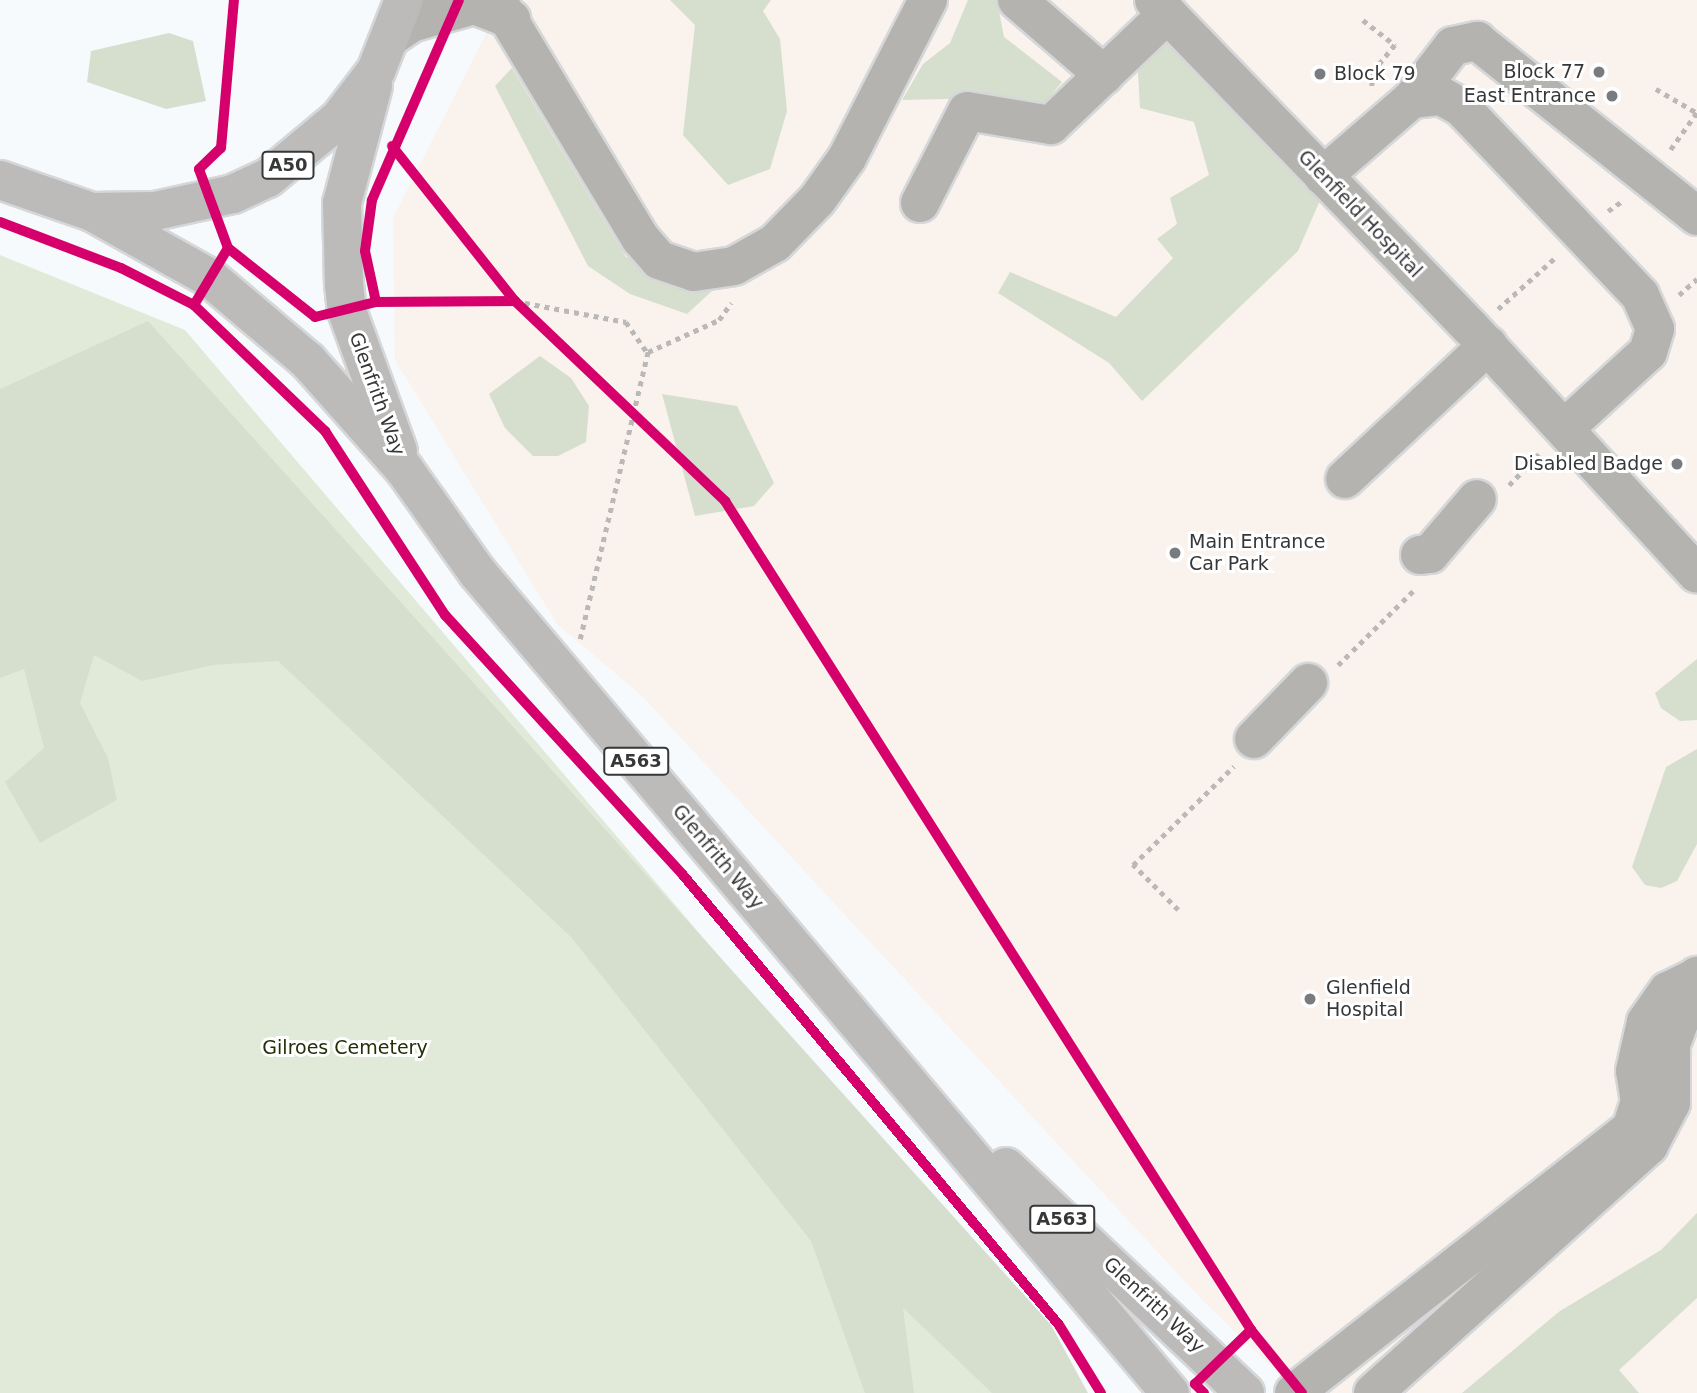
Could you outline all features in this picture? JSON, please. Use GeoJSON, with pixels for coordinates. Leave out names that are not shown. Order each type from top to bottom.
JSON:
{"type":"FeatureCollection","features":[{"type":"Feature","properties":{"kind":"highway","name":"A50"},"geometry":{"type":"LineString","coordinates":[[0,180],[92,212],[208,203],[268,178],[312,147],[376,71],[404,0]]}},
{"type":"Feature","properties":{"kind":"highway","name":"Glenfrith Way"},"geometry":{"type":"LineString","coordinates":[[376,71],[342,202],[344,284],[347,311],[404,469]]}},
{"type":"Feature","properties":{"kind":"highway","name":"Glenfrith Way"},"geometry":{"type":"LineString","coordinates":[[92,212],[227,290],[308,361],[404,469],[477,572],[1170,1393]]}},
{"type":"Feature","properties":{"kind":"highway","name":"Glenfrith Way"},"geometry":{"type":"LineString","coordinates":[[877,1046],[1245,1393]]}},
{"type":"Feature","properties":{"kind":"street"},"geometry":{"type":"LineString","coordinates":[[392,36],[411,23],[474,5],[504,9],[639,238],[659,260],[694,272],[734,266],[775,243],[817,200],[847,158],[928,0]]}},
{"type":"Feature","properties":{"kind":"street"},"geometry":{"type":"LineString","coordinates":[[1017,0],[1104,75]]}},
{"type":"Feature","properties":{"kind":"street"},"geometry":{"type":"LineString","coordinates":[[920,203],[967,111],[1051,125],[1104,75],[1161,7]]}},
{"type":"Feature","properties":{"kind":"street","name":"Glenfield Hospital"},"geometry":{"type":"LineString","coordinates":[[1161,7],[1479,336],[1697,574]]}},
{"type":"Feature","properties":{"kind":"street"},"geometry":{"type":"LineString","coordinates":[[1323,176],[1412,99],[1452,46],[1477,41],[1697,216]]}},
{"type":"Feature","properties":{"kind":"street"},"geometry":{"type":"LineString","coordinates":[[1412,99],[1441,96],[1461,107],[1640,295],[1655,329],[1648,352],[1564,428]]}},
{"type":"Feature","properties":{"kind":"street"},"geometry":{"type":"LineString","coordinates":[[1345,479],[1406,417],[1409,390],[1479,336]]}},
{"type":"Feature","properties":{"kind":"street"},"geometry":{"type":"LineString","coordinates":[[1420,555],[1430,554],[1478,499]]}},
{"type":"Feature","properties":{"kind":"street"},"geometry":{"type":"LineString","coordinates":[[1254,739],[1308,683]]}},
{"type":"Feature","properties":{"kind":"street"},"geometry":{"type":"LineString","coordinates":[[1373,1393],[1649,1145],[1671,1103],[1684,1087],[1671,1044],[1696,977]]}},
{"type":"Feature","properties":{"kind":"street"},"geometry":{"type":"LineString","coordinates":[[1294,1393],[1631,1129],[1640,1102],[1635,1071],[1646,1022],[1668,991],[1696,977]]}},
{"type":"Feature","properties":{"kind":"path"},"geometry":{"type":"LineString","coordinates":[[1363,20],[1395,45],[1374,71],[1371,91]]}},
{"type":"Feature","properties":{"kind":"path"},"geometry":{"type":"LineString","coordinates":[[504,296],[515,301],[626,322],[648,352],[569,681]]}},
{"type":"Feature","properties":{"kind":"path"},"geometry":{"type":"LineString","coordinates":[[648,352],[719,320],[735,298]]}},
{"type":"Feature","properties":{"kind":"path"},"geometry":{"type":"LineString","coordinates":[[515,301],[536,320]]}},
{"type":"Feature","properties":{"kind":"path"},"geometry":{"type":"LineString","coordinates":[[626,401],[645,419]]}},
{"type":"Feature","properties":{"kind":"shaded area","name":"Glenfield Hospital"},"geometry":{"type":"Polygon","coordinates":[[[503,0],[1697,0],[1697,1393],[1299,1393],[1204,1302],[642,696],[557,624],[395,360],[393,218],[503,0]]]}},
{"type":"Feature","properties":{"kind":"green space"},"geometry":{"type":"Polygon","coordinates":[[[670,0],[771,0],[763,11],[780,39],[787,111],[770,169],[728,185],[683,135],[695,25],[670,0]]]}},
{"type":"Feature","properties":{"kind":"green space"},"geometry":{"type":"Polygon","coordinates":[[[968,0],[997,0],[1004,37],[1062,82],[1034,115],[987,98],[902,100],[923,64],[950,43],[968,0]]]}},
{"type":"Feature","properties":{"kind":"green space"},"geometry":{"type":"Polygon","coordinates":[[[169,33],[193,41],[206,101],[166,109],[87,82],[91,51],[169,33]]]}},
{"type":"Feature","properties":{"kind":"green space"},"geometry":{"type":"Polygon","coordinates":[[[1169,37],[1321,198],[1298,251],[1142,401],[1109,363],[998,293],[1010,272],[1116,317],[1173,258],[1157,239],[1177,224],[1170,198],[1209,175],[1194,122],[1140,108],[1137,56],[1169,37]]]}},
{"type":"Feature","properties":{"kind":"green space"},"geometry":{"type":"Polygon","coordinates":[[[512,68],[626,257],[713,290],[687,314],[630,294],[588,266],[495,86],[512,68]]]}},
{"type":"Feature","properties":{"kind":"green space","name":"Gilroes Cemetery"},"geometry":{"type":"Polygon","coordinates":[[[0,255],[185,330],[1008,1295],[1068,1393],[0,1393],[0,255]]]}},
{"type":"Feature","properties":{"kind":"green space"},"geometry":{"type":"Polygon","coordinates":[[[148,321],[1051,1325],[1088,1393],[992,1393],[903,1308],[914,1393],[865,1393],[811,1241],[571,937],[278,661],[213,665],[142,681],[94,655],[80,703],[108,758],[117,800],[40,843],[5,782],[44,748],[24,669],[0,678],[0,389],[148,321]]]}},
{"type":"Feature","properties":{"kind":"green space"},"geometry":{"type":"Polygon","coordinates":[[[540,356],[571,378],[589,406],[586,442],[558,456],[533,456],[505,428],[489,394],[540,356]]]}},
{"type":"Feature","properties":{"kind":"green space"},"geometry":{"type":"Polygon","coordinates":[[[662,394],[737,406],[774,483],[754,506],[695,516],[662,394]]]}},
{"type":"Feature","properties":{"kind":"green space"},"geometry":{"type":"Polygon","coordinates":[[[1697,659],[1697,720],[1680,721],[1661,708],[1655,693],[1697,659]]]}},
{"type":"Feature","properties":{"kind":"green space"},"geometry":{"type":"Polygon","coordinates":[[[1697,749],[1697,844],[1677,881],[1661,888],[1645,885],[1632,867],[1666,767],[1697,749]]]}},
{"type":"Feature","properties":{"kind":"green space"},"geometry":{"type":"Polygon","coordinates":[[[1697,1213],[1697,1298],[1619,1370],[1639,1393],[1462,1393],[1560,1311],[1661,1250],[1697,1213]]]}},
{"type":"Feature","properties":{"kind":"cycle path"},"geometry":{"type":"LineString","coordinates":[[228,248],[199,169],[221,148],[234,0]]}},
{"type":"Feature","properties":{"kind":"cycle path"},"geometry":{"type":"LineString","coordinates":[[0,222],[121,268],[194,305],[228,248],[315,317],[376,302],[365,251],[372,200],[459,0]]}},
{"type":"Feature","properties":{"kind":"cycle path"},"geometry":{"type":"LineString","coordinates":[[392,146],[515,301],[725,501],[1251,1330],[1302,1393]]}},
{"type":"Feature","properties":{"kind":"cycle path"},"geometry":{"type":"LineString","coordinates":[[376,302],[515,301]]}},
{"type":"Feature","properties":{"kind":"cycle path"},"geometry":{"type":"LineString","coordinates":[[194,305],[325,431],[445,615],[683,875],[1059,1325],[1101,1393]]}},
{"type":"Feature","properties":{"kind":"cycle path"},"geometry":{"type":"LineString","coordinates":[[1204,1393],[1195,1384],[1251,1330]]}},
{"type":"Feature","properties":{"kind":"place","name":"Block 77"},"geometry":{"type":"Point","coordinates":[1599,72]}},
{"type":"Feature","properties":{"kind":"place","name":"Block 79"},"geometry":{"type":"Point","coordinates":[1320,74]}},
{"type":"Feature","properties":{"kind":"place","name":"East Entrance"},"geometry":{"type":"Point","coordinates":[1612,96]}},
{"type":"Feature","properties":{"kind":"place","name":"Disabled Badge"},"geometry":{"type":"Point","coordinates":[1677,464]}},
{"type":"Feature","properties":{"kind":"place","name":"Main Entrance Car Park"},"geometry":{"type":"Point","coordinates":[1175,553]}},
{"type":"Feature","properties":{"kind":"place","name":"Glenfield Hospital"},"geometry":{"type":"Point","coordinates":[1310,999]}}]}
